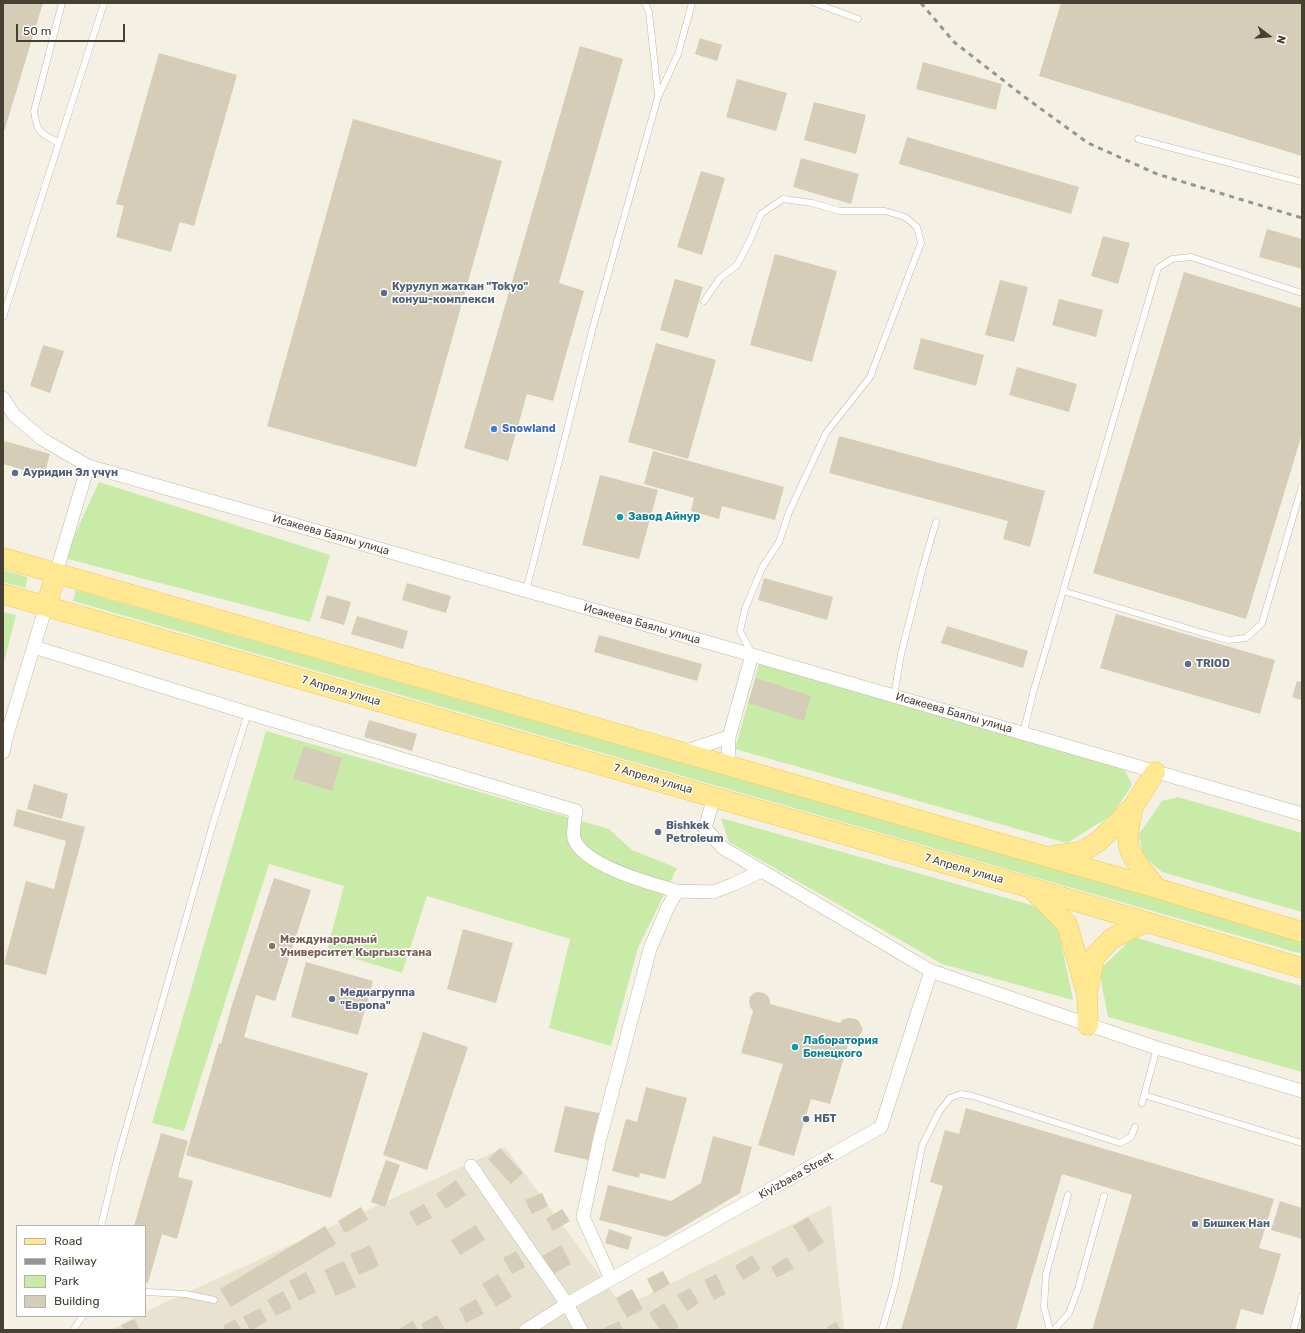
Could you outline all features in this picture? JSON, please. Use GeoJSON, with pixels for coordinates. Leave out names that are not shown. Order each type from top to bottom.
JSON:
{"type":"FeatureCollection","features":[{"type":"Feature","properties":{"kind":"main road"},"geometry":{"type":"LineString","coordinates":[[3,558],[1156,888],[1302,932]]}},
{"type":"Feature","properties":{"kind":"main road"},"geometry":{"type":"LineString","coordinates":[[46,606],[56,573]]}},
{"type":"Feature","properties":{"kind":"main road","name":"7 Апреля улица"},"geometry":{"type":"LineString","coordinates":[[3,594],[1031,888],[1302,968]]}},
{"type":"Feature","properties":{"kind":"main road"},"geometry":{"type":"LineString","coordinates":[[1048,857],[1083,851],[1099,841],[1133,807],[1155,772]]}},
{"type":"Feature","properties":{"kind":"main road"},"geometry":{"type":"LineString","coordinates":[[1133,807],[1129,830],[1129,847],[1137,863],[1156,888]]}},
{"type":"Feature","properties":{"kind":"main road"},"geometry":{"type":"LineString","coordinates":[[1031,888],[1067,924],[1086,994],[1088,1025]]}},
{"type":"Feature","properties":{"kind":"main road"},"geometry":{"type":"LineString","coordinates":[[1086,994],[1095,956],[1111,938],[1145,922]]}},
{"type":"Feature","properties":{"kind":"street","name":"Исакеева Баялы улица"},"geometry":{"type":"LineString","coordinates":[[3,398],[14,415],[42,439],[88,466],[752,655],[1302,814]]}},
{"type":"Feature","properties":{"kind":"street"},"geometry":{"type":"LineString","coordinates":[[56,573],[88,466]]}},
{"type":"Feature","properties":{"kind":"street"},"geometry":{"type":"LineString","coordinates":[[3,752],[46,606]]}},
{"type":"Feature","properties":{"kind":"street"},"geometry":{"type":"LineString","coordinates":[[34,647],[576,811],[574,838],[584,853],[614,870],[646,882],[677,891],[713,892],[762,871]]}},
{"type":"Feature","properties":{"kind":"street"},"geometry":{"type":"LineString","coordinates":[[728,765],[729,737],[752,655]]}},
{"type":"Feature","properties":{"kind":"street"},"geometry":{"type":"LineString","coordinates":[[683,752],[729,737]]}},
{"type":"Feature","properties":{"kind":"street"},"geometry":{"type":"LineString","coordinates":[[714,797],[705,828],[723,848],[931,971],[1157,1048],[1302,1091]]}},
{"type":"Feature","properties":{"kind":"street"},"geometry":{"type":"LineString","coordinates":[[611,1279],[583,1217],[600,1138],[650,949],[667,909],[677,891]]}},
{"type":"Feature","properties":{"kind":"street","name":"Kiyizbaea Street"},"geometry":{"type":"LineString","coordinates":[[526,1330],[567,1304],[881,1127],[931,971]]}},
{"type":"Feature","properties":{"kind":"street"},"geometry":{"type":"LineString","coordinates":[[471,1166],[567,1304],[582,1330]]}},
{"type":"Feature","properties":{"kind":"lane"},"geometry":{"type":"LineString","coordinates":[[59,143],[41,133],[36,125],[34,111],[62,3]]}},
{"type":"Feature","properties":{"kind":"lane"},"geometry":{"type":"LineString","coordinates":[[3,317],[104,3]]}},
{"type":"Feature","properties":{"kind":"lane"},"geometry":{"type":"LineString","coordinates":[[645,3],[649,12],[658,97]]}},
{"type":"Feature","properties":{"kind":"lane"},"geometry":{"type":"LineString","coordinates":[[526,591],[593,326],[658,97],[678,54],[692,3]]}},
{"type":"Feature","properties":{"kind":"lane"},"geometry":{"type":"LineString","coordinates":[[815,3],[858,19]]}},
{"type":"Feature","properties":{"kind":"lane"},"geometry":{"type":"LineString","coordinates":[[1138,139],[1302,182]]}},
{"type":"Feature","properties":{"kind":"lane"},"geometry":{"type":"LineString","coordinates":[[704,301],[720,278],[738,265],[761,214],[783,199],[812,203],[840,211],[885,211],[905,216],[917,227],[921,243],[870,377],[826,432],[789,512],[779,542],[762,568],[745,609],[740,631],[752,655]]}},
{"type":"Feature","properties":{"kind":"lane"},"geometry":{"type":"LineString","coordinates":[[1023,734],[1033,693],[1158,268],[1172,258],[1191,257],[1302,293]]}},
{"type":"Feature","properties":{"kind":"lane"},"geometry":{"type":"LineString","coordinates":[[1063,591],[1228,640],[1246,638],[1262,623],[1302,486]]}},
{"type":"Feature","properties":{"kind":"lane"},"geometry":{"type":"LineString","coordinates":[[894,696],[901,654],[936,522]]}},
{"type":"Feature","properties":{"kind":"lane"},"geometry":{"type":"LineString","coordinates":[[101,1225],[117,1160],[212,827],[248,713]]}},
{"type":"Feature","properties":{"kind":"lane"},"geometry":{"type":"LineString","coordinates":[[1142,1103],[1157,1048]]}},
{"type":"Feature","properties":{"kind":"lane"},"geometry":{"type":"LineString","coordinates":[[882,1330],[895,1284],[922,1146],[939,1112],[950,1098],[961,1094],[973,1096],[1120,1143],[1131,1137],[1135,1127]]}},
{"type":"Feature","properties":{"kind":"lane"},"geometry":{"type":"LineString","coordinates":[[1144,1095],[1302,1143]]}},
{"type":"Feature","properties":{"kind":"lane"},"geometry":{"type":"LineString","coordinates":[[1050,1330],[1044,1306],[1046,1274],[1068,1195]]}},
{"type":"Feature","properties":{"kind":"lane"},"geometry":{"type":"LineString","coordinates":[[1054,1330],[1069,1313],[1078,1289],[1104,1196]]}},
{"type":"Feature","properties":{"kind":"lane"},"geometry":{"type":"LineString","coordinates":[[146,1292],[186,1294],[214,1300]]}},
{"type":"Feature","properties":{"kind":"lane"},"geometry":{"type":"LineString","coordinates":[[1294,1328],[1302,1296]]}},
{"type":"Feature","properties":{"kind":"lane"},"geometry":{"type":"LineString","coordinates":[[73,1330],[82,1317]]}},
{"type":"Feature","properties":{"kind":"shaded area"},"geometry":{"type":"Polygon","coordinates":[[[505,1147],[623,1307],[831,1205],[844,1330],[111,1330],[136,1317],[146,1317],[146,1312],[505,1147]]]}},
{"type":"Feature","properties":{"kind":"green space"},"geometry":{"type":"Polygon","coordinates":[[[99,482],[330,555],[310,622],[64,558],[99,482]]]}},
{"type":"Feature","properties":{"kind":"green space"},"geometry":{"type":"Polygon","coordinates":[[[3,570],[28,577],[25,588],[3,582],[3,570]]]}},
{"type":"Feature","properties":{"kind":"green space"},"geometry":{"type":"Polygon","coordinates":[[[76,590],[1302,940],[1302,954],[73,601],[76,590]]]}},
{"type":"Feature","properties":{"kind":"green space"},"geometry":{"type":"Polygon","coordinates":[[[3,612],[16,615],[3,666],[3,612]]]}},
{"type":"Feature","properties":{"kind":"green space"},"geometry":{"type":"Polygon","coordinates":[[[759,664],[894,696],[1023,734],[1125,770],[1132,785],[1112,815],[1067,843],[735,749],[759,664]]]}},
{"type":"Feature","properties":{"kind":"green space"},"geometry":{"type":"Polygon","coordinates":[[[266,731],[609,829],[632,850],[677,868],[638,948],[611,1046],[549,1028],[570,939],[427,896],[402,973],[327,950],[344,886],[269,864],[184,1131],[152,1123],[266,731]]]}},
{"type":"Feature","properties":{"kind":"green space"},"geometry":{"type":"Polygon","coordinates":[[[1178,797],[1302,833],[1302,912],[1162,872],[1143,856],[1139,834],[1162,801],[1178,797]]]}},
{"type":"Feature","properties":{"kind":"green space"},"geometry":{"type":"Polygon","coordinates":[[[721,818],[1035,906],[1057,922],[1073,1000],[942,964],[729,842],[721,818]]]}},
{"type":"Feature","properties":{"kind":"green space"},"geometry":{"type":"Polygon","coordinates":[[[1134,937],[1302,986],[1302,1072],[1108,1017],[1099,970],[1134,937]]]}},
{"type":"Feature","properties":{"kind":"building"},"geometry":{"type":"Polygon","coordinates":[[[3,3],[43,3],[3,135],[3,3]]]}},
{"type":"Feature","properties":{"kind":"building"},"geometry":{"type":"Polygon","coordinates":[[[1061,3],[1302,3],[1302,156],[1039,76],[1061,3]]]}},
{"type":"Feature","properties":{"kind":"building"},"geometry":{"type":"Polygon","coordinates":[[[700,38],[722,45],[717,61],[695,54],[700,38]]]}},
{"type":"Feature","properties":{"kind":"building"},"geometry":{"type":"Polygon","coordinates":[[[580,46],[623,59],[559,283],[584,291],[553,401],[527,394],[508,461],[464,448],[580,46]]]}},
{"type":"Feature","properties":{"kind":"building"},"geometry":{"type":"Polygon","coordinates":[[[159,53],[237,75],[194,226],[180,222],[171,252],[116,237],[124,206],[116,204],[159,53]]]}},
{"type":"Feature","properties":{"kind":"building"},"geometry":{"type":"Polygon","coordinates":[[[923,62],[1002,84],[996,110],[916,89],[923,62]]]}},
{"type":"Feature","properties":{"kind":"building"},"geometry":{"type":"Polygon","coordinates":[[[737,79],[787,93],[776,131],[726,117],[737,79]]]}},
{"type":"Feature","properties":{"kind":"building"},"geometry":{"type":"Polygon","coordinates":[[[814,102],[866,115],[856,154],[804,140],[814,102]]]}},
{"type":"Feature","properties":{"kind":"building","name":"Курулуп жаткан \"Tokyo\" конуш-комплекси"},"geometry":{"type":"Polygon","coordinates":[[[353,119],[502,161],[416,467],[267,426],[353,119]]]}},
{"type":"Feature","properties":{"kind":"building"},"geometry":{"type":"Polygon","coordinates":[[[907,137],[1079,187],[1071,214],[899,164],[907,137]]]}},
{"type":"Feature","properties":{"kind":"building"},"geometry":{"type":"Polygon","coordinates":[[[801,158],[859,174],[851,204],[793,187],[801,158]]]}},
{"type":"Feature","properties":{"kind":"building"},"geometry":{"type":"Polygon","coordinates":[[[701,171],[725,178],[702,255],[677,247],[701,171]]]}},
{"type":"Feature","properties":{"kind":"building"},"geometry":{"type":"Polygon","coordinates":[[[1267,229],[1302,239],[1302,269],[1259,257],[1267,229]]]}},
{"type":"Feature","properties":{"kind":"building"},"geometry":{"type":"Polygon","coordinates":[[[1103,236],[1130,243],[1118,284],[1091,276],[1103,236]]]}},
{"type":"Feature","properties":{"kind":"building"},"geometry":{"type":"Polygon","coordinates":[[[775,254],[837,271],[812,362],[750,345],[775,254]]]}},
{"type":"Feature","properties":{"kind":"building"},"geometry":{"type":"Polygon","coordinates":[[[1184,272],[1302,308],[1302,434],[1246,619],[1093,573],[1184,272]]]}},
{"type":"Feature","properties":{"kind":"building"},"geometry":{"type":"Polygon","coordinates":[[[675,279],[703,287],[688,338],[660,330],[675,279]]]}},
{"type":"Feature","properties":{"kind":"building"},"geometry":{"type":"Polygon","coordinates":[[[1000,280],[1028,287],[1014,342],[985,335],[1000,280]]]}},
{"type":"Feature","properties":{"kind":"building"},"geometry":{"type":"Polygon","coordinates":[[[1059,299],[1103,310],[1096,337],[1052,325],[1059,299]]]}},
{"type":"Feature","properties":{"kind":"building"},"geometry":{"type":"Polygon","coordinates":[[[921,338],[984,355],[976,386],[913,369],[921,338]]]}},
{"type":"Feature","properties":{"kind":"building"},"geometry":{"type":"Polygon","coordinates":[[[656,343],[716,360],[688,459],[628,442],[656,343]]]}},
{"type":"Feature","properties":{"kind":"building"},"geometry":{"type":"Polygon","coordinates":[[[43,345],[64,351],[50,393],[30,386],[43,345]]]}},
{"type":"Feature","properties":{"kind":"building"},"geometry":{"type":"Polygon","coordinates":[[[1017,367],[1077,384],[1069,412],[1009,395],[1017,367]]]}},
{"type":"Feature","properties":{"kind":"building"},"geometry":{"type":"Polygon","coordinates":[[[839,436],[1045,491],[1030,547],[1003,539],[1008,521],[829,473],[839,436]]]}},
{"type":"Feature","properties":{"kind":"building"},"geometry":{"type":"Polygon","coordinates":[[[5,441],[50,454],[44,476],[3,464],[3,447],[5,441]]]}},
{"type":"Feature","properties":{"kind":"building"},"geometry":{"type":"Polygon","coordinates":[[[653,451],[784,487],[775,520],[722,506],[719,519],[691,511],[694,498],[644,484],[653,451]]]}},
{"type":"Feature","properties":{"kind":"building","name":"Завод Айнур"},"geometry":{"type":"Polygon","coordinates":[[[600,475],[658,490],[639,559],[582,545],[600,475]]]}},
{"type":"Feature","properties":{"kind":"building"},"geometry":{"type":"Polygon","coordinates":[[[764,578],[833,597],[827,620],[758,600],[764,578]]]}},
{"type":"Feature","properties":{"kind":"building"},"geometry":{"type":"Polygon","coordinates":[[[407,583],[451,596],[446,613],[402,600],[407,583]]]}},
{"type":"Feature","properties":{"kind":"building"},"geometry":{"type":"Polygon","coordinates":[[[327,595],[351,602],[344,625],[320,618],[327,595]]]}},
{"type":"Feature","properties":{"kind":"building","name":"TRIOD"},"geometry":{"type":"Polygon","coordinates":[[[1116,614],[1275,660],[1260,714],[1100,668],[1116,614]]]}},
{"type":"Feature","properties":{"kind":"building"},"geometry":{"type":"Polygon","coordinates":[[[357,616],[408,631],[403,649],[351,634],[357,616]]]}},
{"type":"Feature","properties":{"kind":"building"},"geometry":{"type":"Polygon","coordinates":[[[947,626],[1028,651],[1023,668],[941,643],[947,626]]]}},
{"type":"Feature","properties":{"kind":"building"},"geometry":{"type":"Polygon","coordinates":[[[599,635],[702,664],[697,681],[594,652],[599,635]]]}},
{"type":"Feature","properties":{"kind":"building"},"geometry":{"type":"Polygon","coordinates":[[[756,678],[811,696],[804,721],[748,703],[756,678]]]}},
{"type":"Feature","properties":{"kind":"building"},"geometry":{"type":"Polygon","coordinates":[[[1297,681],[1302,682],[1302,700],[1292,697],[1297,681]]]}},
{"type":"Feature","properties":{"kind":"building"},"geometry":{"type":"Polygon","coordinates":[[[369,720],[417,734],[412,751],[364,737],[369,720]]]}},
{"type":"Feature","properties":{"kind":"building"},"geometry":{"type":"Polygon","coordinates":[[[304,746],[342,758],[332,791],[293,779],[304,746]]]}},
{"type":"Feature","properties":{"kind":"building"},"geometry":{"type":"Polygon","coordinates":[[[34,784],[68,794],[62,819],[27,809],[34,784]]]}},
{"type":"Feature","properties":{"kind":"building"},"geometry":{"type":"Polygon","coordinates":[[[17,809],[85,827],[46,975],[4,964],[26,881],[54,889],[66,841],[13,826],[17,809]]]}},
{"type":"Feature","properties":{"kind":"building"},"geometry":{"type":"Polygon","coordinates":[[[274,878],[311,890],[275,1001],[256,995],[244,1037],[368,1073],[331,1198],[186,1155],[219,1043],[221,1044],[232,1005],[274,878]]]}},
{"type":"Feature","properties":{"kind":"building"},"geometry":{"type":"Polygon","coordinates":[[[463,929],[513,943],[496,1003],[447,989],[463,929]]]}},
{"type":"Feature","properties":{"kind":"building","name":"Медиагруппа \"Европа\""},"geometry":{"type":"Polygon","coordinates":[[[306,962],[373,981],[358,1035],[291,1017],[306,962]]]}},
{"type":"Feature","properties":{"kind":"building","name":"Лаборатория Бонецкого"},"geometry":{"type":"Polygon","coordinates":[[[754,993],[764,993],[768,996],[770,1004],[840,1023],[843,1019],[855,1019],[859,1021],[863,1030],[856,1040],[849,1041],[830,1104],[811,1099],[794,1156],[758,1145],[783,1064],[741,1053],[753,1011],[750,1007],[750,997],[754,993]]]}},
{"type":"Feature","properties":{"kind":"building"},"geometry":{"type":"Polygon","coordinates":[[[423,1032],[468,1047],[427,1170],[383,1155],[423,1032]]]}},
{"type":"Feature","properties":{"kind":"building"},"geometry":{"type":"Polygon","coordinates":[[[646,1087],[687,1098],[665,1179],[640,1173],[639,1178],[612,1171],[626,1119],[637,1122],[646,1087]]]}},
{"type":"Feature","properties":{"kind":"building"},"geometry":{"type":"Polygon","coordinates":[[[565,1106],[599,1113],[588,1160],[554,1152],[565,1106]]]}},
{"type":"Feature","properties":{"kind":"building","name":"Бишкек Нан"},"geometry":{"type":"Polygon","coordinates":[[[966,1108],[1274,1199],[1259,1248],[1281,1254],[1263,1315],[1241,1309],[1235,1330],[1092,1330],[1132,1195],[1062,1174],[1016,1330],[901,1330],[943,1186],[930,1182],[945,1130],[959,1134],[966,1108]]]}},
{"type":"Feature","properties":{"kind":"building"},"geometry":{"type":"Polygon","coordinates":[[[161,1133],[188,1141],[178,1177],[193,1181],[177,1239],[162,1234],[148,1283],[146,1282],[146,1225],[134,1225],[161,1133]]]}},
{"type":"Feature","properties":{"kind":"building"},"geometry":{"type":"Polygon","coordinates":[[[713,1136],[752,1147],[740,1193],[666,1237],[599,1220],[608,1185],[671,1201],[701,1183],[713,1136]]]}},
{"type":"Feature","properties":{"kind":"building"},"geometry":{"type":"Polygon","coordinates":[[[500,1148],[523,1173],[511,1184],[488,1159],[500,1148]]]}},
{"type":"Feature","properties":{"kind":"building"},"geometry":{"type":"Polygon","coordinates":[[[386,1160],[400,1165],[385,1207],[371,1202],[386,1160]]]}},
{"type":"Feature","properties":{"kind":"building"},"geometry":{"type":"Polygon","coordinates":[[[456,1180],[466,1195],[446,1209],[436,1194],[456,1180]]]}},
{"type":"Feature","properties":{"kind":"building"},"geometry":{"type":"Polygon","coordinates":[[[542,1193],[548,1206],[532,1214],[525,1200],[542,1193]]]}},
{"type":"Feature","properties":{"kind":"building"},"geometry":{"type":"Polygon","coordinates":[[[1280,1201],[1302,1208],[1302,1239],[1271,1230],[1280,1201]]]}},
{"type":"Feature","properties":{"kind":"building"},"geometry":{"type":"Polygon","coordinates":[[[424,1204],[432,1218],[417,1226],[409,1212],[424,1204]]]}},
{"type":"Feature","properties":{"kind":"building"},"geometry":{"type":"Polygon","coordinates":[[[361,1207],[368,1220],[345,1233],[338,1221],[361,1207]]]}},
{"type":"Feature","properties":{"kind":"building"},"geometry":{"type":"Polygon","coordinates":[[[562,1209],[570,1221],[553,1231],[546,1219],[562,1209]]]}},
{"type":"Feature","properties":{"kind":"building"},"geometry":{"type":"Polygon","coordinates":[[[808,1217],[824,1242],[809,1252],[793,1226],[808,1217]]]}},
{"type":"Feature","properties":{"kind":"building"},"geometry":{"type":"Polygon","coordinates":[[[476,1225],[485,1240],[460,1255],[451,1240],[476,1225]]]}},
{"type":"Feature","properties":{"kind":"building"},"geometry":{"type":"Polygon","coordinates":[[[325,1226],[336,1244],[231,1307],[220,1289],[325,1226]]]}},
{"type":"Feature","properties":{"kind":"building"},"geometry":{"type":"Polygon","coordinates":[[[609,1229],[632,1237],[628,1250],[605,1243],[609,1229]]]}},
{"type":"Feature","properties":{"kind":"building"},"geometry":{"type":"Polygon","coordinates":[[[370,1245],[379,1266],[359,1275],[350,1254],[370,1245]]]}},
{"type":"Feature","properties":{"kind":"building"},"geometry":{"type":"Polygon","coordinates":[[[561,1245],[571,1264],[552,1275],[542,1256],[561,1245]]]}},
{"type":"Feature","properties":{"kind":"building"},"geometry":{"type":"Polygon","coordinates":[[[516,1251],[525,1267],[512,1274],[503,1258],[516,1251]]]}},
{"type":"Feature","properties":{"kind":"building"},"geometry":{"type":"Polygon","coordinates":[[[752,1255],[761,1269],[743,1280],[735,1266],[752,1255]]]}},
{"type":"Feature","properties":{"kind":"building"},"geometry":{"type":"Polygon","coordinates":[[[787,1257],[794,1268],[777,1278],[771,1267],[787,1257]]]}},
{"type":"Feature","properties":{"kind":"building"},"geometry":{"type":"Polygon","coordinates":[[[344,1261],[356,1287],[336,1296],[324,1270],[344,1261]]]}},
{"type":"Feature","properties":{"kind":"building"},"geometry":{"type":"Polygon","coordinates":[[[663,1271],[670,1284],[654,1293],[647,1279],[663,1271]]]}},
{"type":"Feature","properties":{"kind":"building"},"geometry":{"type":"Polygon","coordinates":[[[306,1272],[316,1292],[299,1301],[289,1281],[306,1272]]]}},
{"type":"Feature","properties":{"kind":"building"},"geometry":{"type":"Polygon","coordinates":[[[498,1274],[512,1297],[496,1307],[482,1284],[498,1274]]]}},
{"type":"Feature","properties":{"kind":"building"},"geometry":{"type":"Polygon","coordinates":[[[716,1274],[726,1294],[714,1300],[704,1280],[716,1274]]]}},
{"type":"Feature","properties":{"kind":"building"},"geometry":{"type":"Polygon","coordinates":[[[690,1288],[699,1303],[687,1311],[677,1295],[690,1288]]]}},
{"type":"Feature","properties":{"kind":"building"},"geometry":{"type":"Polygon","coordinates":[[[632,1289],[643,1309],[627,1318],[616,1298],[632,1289]]]}},
{"type":"Feature","properties":{"kind":"building"},"geometry":{"type":"Polygon","coordinates":[[[283,1291],[292,1308],[276,1316],[267,1300],[283,1291]]]}},
{"type":"Feature","properties":{"kind":"building"},"geometry":{"type":"Polygon","coordinates":[[[476,1299],[484,1314],[466,1323],[459,1308],[476,1299]]]}},
{"type":"Feature","properties":{"kind":"building"},"geometry":{"type":"Polygon","coordinates":[[[664,1303],[679,1327],[674,1330],[660,1330],[649,1313],[664,1303]]]}},
{"type":"Feature","properties":{"kind":"building"},"geometry":{"type":"Polygon","coordinates":[[[260,1308],[267,1321],[250,1330],[243,1317],[260,1308]]]}},
{"type":"Feature","properties":{"kind":"building"},"geometry":{"type":"Polygon","coordinates":[[[437,1315],[445,1330],[424,1330],[421,1324],[437,1315]]]}},
{"type":"Feature","properties":{"kind":"building"},"geometry":{"type":"Polygon","coordinates":[[[134,1319],[140,1330],[124,1330],[121,1325],[134,1319]]]}},
{"type":"Feature","properties":{"kind":"building"},"geometry":{"type":"Polygon","coordinates":[[[235,1319],[242,1330],[225,1330],[223,1326],[235,1319]]]}},
{"type":"Feature","properties":{"kind":"building"},"geometry":{"type":"Polygon","coordinates":[[[413,1321],[418,1330],[399,1329],[413,1321]]]}},
{"type":"Feature","properties":{"kind":"building"},"geometry":{"type":"Polygon","coordinates":[[[619,1321],[623,1330],[600,1330],[619,1321]]]}},
{"type":"Feature","properties":{"kind":"building"},"geometry":{"type":"Polygon","coordinates":[[[836,1322],[841,1330],[829,1330],[827,1327],[836,1322]]]}},
{"type":"Feature","properties":{"kind":"railway"},"geometry":{"type":"LineString","coordinates":[[921,3],[954,42],[1026,98],[1088,143],[1157,174],[1302,218]]}},
{"type":"Feature","properties":{"kind":"place","name":"Курулуп жаткан \"Tokyo\" конуш-комплекси"},"geometry":{"type":"Point","coordinates":[384,293]}},
{"type":"Feature","properties":{"kind":"place","name":"Snowland"},"geometry":{"type":"Point","coordinates":[494,429]}},
{"type":"Feature","properties":{"kind":"place","name":"Ауридин Эл үчүн"},"geometry":{"type":"Point","coordinates":[15,473]}},
{"type":"Feature","properties":{"kind":"place","name":"Завод Айнур"},"geometry":{"type":"Point","coordinates":[620,517]}},
{"type":"Feature","properties":{"kind":"place","name":"TRIOD"},"geometry":{"type":"Point","coordinates":[1188,664]}},
{"type":"Feature","properties":{"kind":"place","name":"Bishkek Petroleum"},"geometry":{"type":"Point","coordinates":[658,832]}},
{"type":"Feature","properties":{"kind":"place","name":"Международный Университет Кыргызстана"},"geometry":{"type":"Point","coordinates":[272,946]}},
{"type":"Feature","properties":{"kind":"place","name":"Медиагруппа \"Европа\""},"geometry":{"type":"Point","coordinates":[332,999]}},
{"type":"Feature","properties":{"kind":"place","name":"Лаборатория Бонецкого"},"geometry":{"type":"Point","coordinates":[795,1047]}},
{"type":"Feature","properties":{"kind":"place","name":"НБТ"},"geometry":{"type":"Point","coordinates":[806,1119]}},
{"type":"Feature","properties":{"kind":"place","name":"Бишкек Нан"},"geometry":{"type":"Point","coordinates":[1195,1224]}}]}
